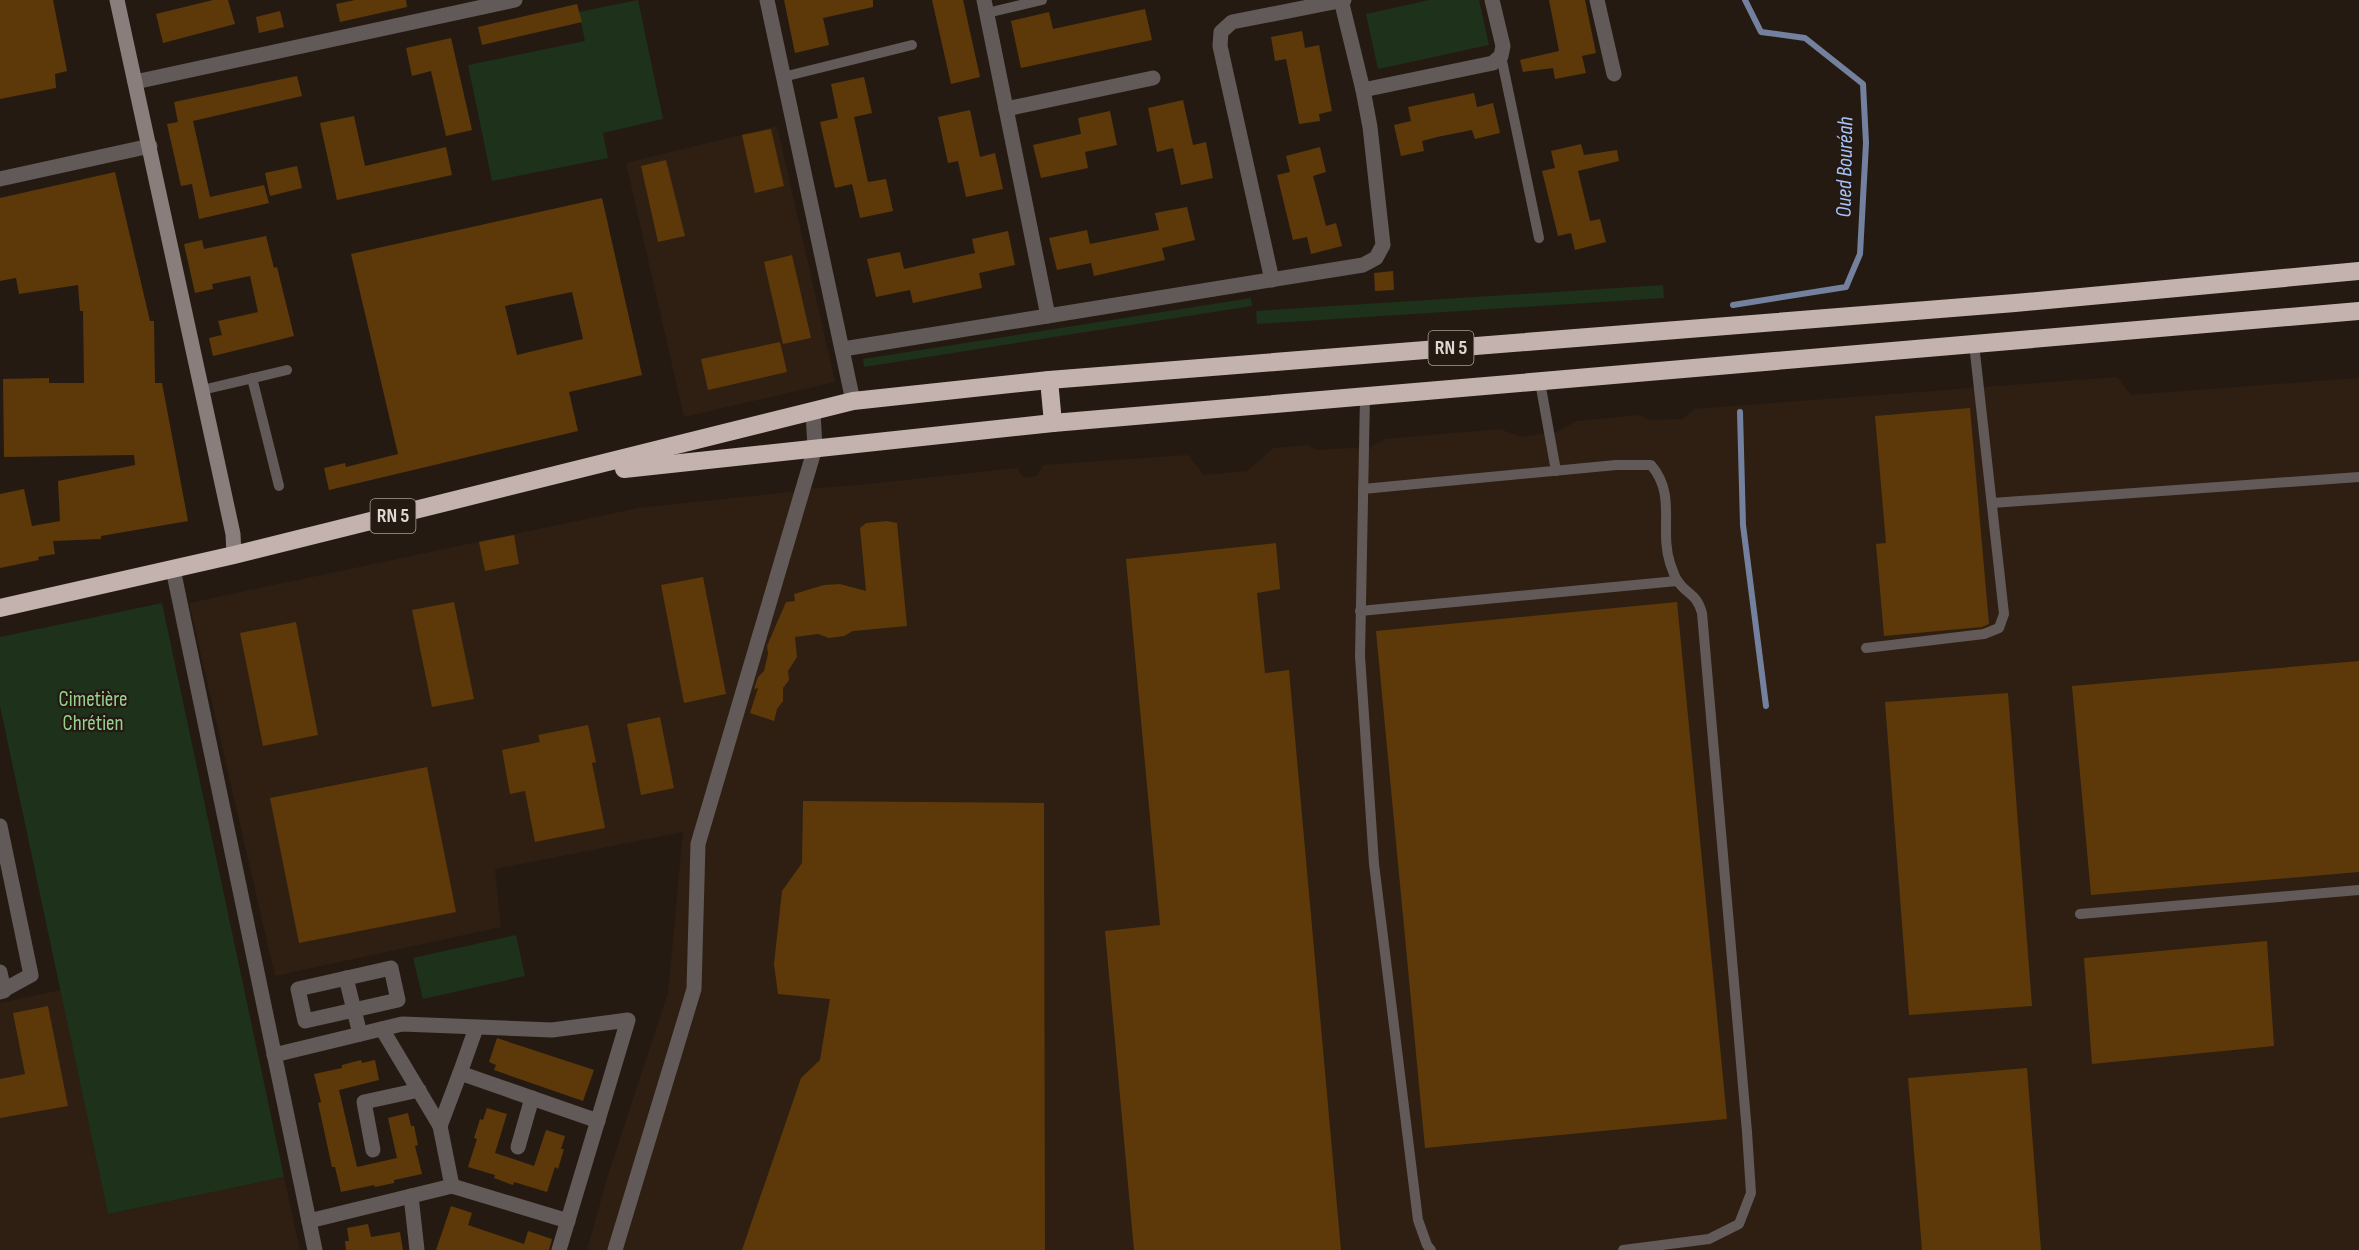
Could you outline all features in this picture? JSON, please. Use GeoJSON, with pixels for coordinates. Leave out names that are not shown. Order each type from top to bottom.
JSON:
{"type":"FeatureCollection","features":[{"type":"Feature","properties":{"kind":"highway","name":"RN 5"},"geometry":{"type":"LineString","coordinates":[[0,608],[234,555],[853,401],[1048,380],[2015,303],[2359,271]]}},
{"type":"Feature","properties":{"kind":"highway","name":"RN 5"},"geometry":{"type":"LineString","coordinates":[[551,477],[1053,423],[2359,310]]}},
{"type":"Feature","properties":{"kind":"highway"},"geometry":{"type":"LineString","coordinates":[[1048,380],[1053,423]]}},
{"type":"Feature","properties":{"kind":"main road"},"geometry":{"type":"LineString","coordinates":[[117,0],[233,534],[234,555]]}},
{"type":"Feature","properties":{"kind":"street"},"geometry":{"type":"LineString","coordinates":[[135,82],[515,0]]}},
{"type":"Feature","properties":{"kind":"street"},"geometry":{"type":"LineString","coordinates":[[767,0],[853,401]]}},
{"type":"Feature","properties":{"kind":"street"},"geometry":{"type":"LineString","coordinates":[[843,349],[1272,280],[1363,265],[1377,258],[1383,245],[1370,127],[1342,0],[1232,22],[1221,32],[1220,46],[1272,280]]}},
{"type":"Feature","properties":{"kind":"street"},"geometry":{"type":"LineString","coordinates":[[1363,90],[1493,63],[1501,56],[1503,46],[1492,0]]}},
{"type":"Feature","properties":{"kind":"street"},"geometry":{"type":"LineString","coordinates":[[1597,0],[1614,74]]}},
{"type":"Feature","properties":{"kind":"street"},"geometry":{"type":"LineString","coordinates":[[985,7],[1048,316]]}},
{"type":"Feature","properties":{"kind":"street"},"geometry":{"type":"LineString","coordinates":[[1006,110],[1153,78]]}},
{"type":"Feature","properties":{"kind":"street"},"geometry":{"type":"LineString","coordinates":[[0,179],[150,146]]}},
{"type":"Feature","properties":{"kind":"street"},"geometry":{"type":"LineString","coordinates":[[615,1250],[694,989],[698,844],[814,448],[813,412]]}},
{"type":"Feature","properties":{"kind":"street"},"geometry":{"type":"LineString","coordinates":[[173,569],[315,1250]]}},
{"type":"Feature","properties":{"kind":"street"},"geometry":{"type":"LineString","coordinates":[[0,826],[31,975],[2,992],[0,972]]}},
{"type":"Feature","properties":{"kind":"street"},"geometry":{"type":"LineString","coordinates":[[391,968],[398,1000],[305,1021],[298,989],[346,978],[391,968]]}},
{"type":"Feature","properties":{"kind":"street"},"geometry":{"type":"LineString","coordinates":[[346,978],[360,1034]]}},
{"type":"Feature","properties":{"kind":"street"},"geometry":{"type":"LineString","coordinates":[[274,1055],[402,1024],[552,1030],[628,1020],[559,1250]]}},
{"type":"Feature","properties":{"kind":"street"},"geometry":{"type":"LineString","coordinates":[[440,1126],[476,1028]]}},
{"type":"Feature","properties":{"kind":"street"},"geometry":{"type":"LineString","coordinates":[[382,1029],[440,1126],[452,1186]]}},
{"type":"Feature","properties":{"kind":"street"},"geometry":{"type":"LineString","coordinates":[[460,1073],[598,1121]]}},
{"type":"Feature","properties":{"kind":"street"},"geometry":{"type":"LineString","coordinates":[[373,1150],[364,1102],[419,1090]]}},
{"type":"Feature","properties":{"kind":"street"},"geometry":{"type":"LineString","coordinates":[[518,1147],[531,1098]]}},
{"type":"Feature","properties":{"kind":"street"},"geometry":{"type":"LineString","coordinates":[[309,1221],[452,1186],[568,1221]]}},
{"type":"Feature","properties":{"kind":"street"},"geometry":{"type":"LineString","coordinates":[[411,1196],[417,1250]]}},
{"type":"Feature","properties":{"kind":"lane"},"geometry":{"type":"LineString","coordinates":[[985,7],[1042,0]]}},
{"type":"Feature","properties":{"kind":"lane"},"geometry":{"type":"LineString","coordinates":[[783,77],[912,45]]}},
{"type":"Feature","properties":{"kind":"lane"},"geometry":{"type":"LineString","coordinates":[[1501,56],[1539,238]]}},
{"type":"Feature","properties":{"kind":"lane"},"geometry":{"type":"LineString","coordinates":[[1866,648],[1984,634],[1999,628],[2004,614],[1974,344]]}},
{"type":"Feature","properties":{"kind":"lane"},"geometry":{"type":"LineString","coordinates":[[202,390],[287,370]]}},
{"type":"Feature","properties":{"kind":"lane"},"geometry":{"type":"LineString","coordinates":[[252,378],[279,486]]}},
{"type":"Feature","properties":{"kind":"lane"},"geometry":{"type":"LineString","coordinates":[[1540,382],[1556,471]]}},
{"type":"Feature","properties":{"kind":"lane"},"geometry":{"type":"LineString","coordinates":[[1365,396],[1360,656],[1374,864],[1418,1220],[1431,1250]]}},
{"type":"Feature","properties":{"kind":"lane"},"geometry":{"type":"LineString","coordinates":[[1363,489],[1616,465],[1651,465],[1661,476],[1665,491],[1669,560],[1677,581],[1699,600],[1702,612],[1748,1132],[1751,1193],[1738,1224],[1709,1239],[1623,1250]]}},
{"type":"Feature","properties":{"kind":"lane"},"geometry":{"type":"LineString","coordinates":[[1992,503],[2359,477]]}},
{"type":"Feature","properties":{"kind":"lane"},"geometry":{"type":"LineString","coordinates":[[1360,611],[1677,581]]}},
{"type":"Feature","properties":{"kind":"lane"},"geometry":{"type":"LineString","coordinates":[[2080,914],[2359,890]]}},
{"type":"Feature","properties":{"kind":"shaded area"},"geometry":{"type":"Polygon","coordinates":[[[777,126],[835,382],[684,417],[626,163],[777,126]]]}},
{"type":"Feature","properties":{"kind":"shaded area"},"geometry":{"type":"Polygon","coordinates":[[[2117,377],[2131,395],[2359,378],[2359,1250],[587,1250],[608,1175],[668,993],[683,832],[495,869],[501,927],[275,976],[189,603],[638,508],[1017,468],[1024,478],[1037,476],[1043,465],[1188,455],[1204,475],[1247,471],[1273,448],[1308,445],[1317,450],[1370,447],[1385,439],[1500,429],[1521,437],[1556,432],[1577,421],[1640,415],[1649,420],[1683,419],[1694,409],[2117,377]]]}},
{"type":"Feature","properties":{"kind":"shaded area"},"geometry":{"type":"Polygon","coordinates":[[[61,990],[108,1214],[284,1177],[300,1250],[0,1250],[0,1003],[61,990]]]}},
{"type":"Feature","properties":{"kind":"green space"},"geometry":{"type":"Polygon","coordinates":[[[638,0],[663,119],[603,133],[608,158],[492,181],[468,65],[585,41],[579,12],[638,0]]]}},
{"type":"Feature","properties":{"kind":"green space"},"geometry":{"type":"Polygon","coordinates":[[[1429,0],[1479,0],[1489,45],[1378,69],[1366,14],[1429,0]]]}},
{"type":"Feature","properties":{"kind":"green space"},"geometry":{"type":"Polygon","coordinates":[[[1663,285],[1664,298],[1257,324],[1256,311],[1663,285]]]}},
{"type":"Feature","properties":{"kind":"green space"},"geometry":{"type":"Polygon","coordinates":[[[1251,298],[1252,306],[864,367],[863,359],[1251,298]]]}},
{"type":"Feature","properties":{"kind":"green space","name":"Cimetière Chrétien"},"geometry":{"type":"Polygon","coordinates":[[[162,603],[284,1177],[108,1214],[0,706],[0,637],[162,603]]]}},
{"type":"Feature","properties":{"kind":"green space"},"geometry":{"type":"Polygon","coordinates":[[[516,935],[525,976],[423,999],[413,958],[516,935]]]}},
{"type":"Feature","properties":{"kind":"building"},"geometry":{"type":"Polygon","coordinates":[[[0,0],[53,0],[67,71],[55,74],[56,88],[0,99],[0,0]]]}},
{"type":"Feature","properties":{"kind":"building"},"geometry":{"type":"Polygon","coordinates":[[[213,0],[228,0],[235,24],[163,43],[156,14],[213,0]]]}},
{"type":"Feature","properties":{"kind":"building"},"geometry":{"type":"Polygon","coordinates":[[[355,0],[406,0],[407,7],[340,22],[336,4],[355,0]]]}},
{"type":"Feature","properties":{"kind":"building"},"geometry":{"type":"Polygon","coordinates":[[[784,0],[873,0],[873,7],[823,18],[829,45],[795,53],[784,0]]]}},
{"type":"Feature","properties":{"kind":"building"},"geometry":{"type":"Polygon","coordinates":[[[932,0],[963,0],[980,77],[951,84],[932,0]]]}},
{"type":"Feature","properties":{"kind":"building"},"geometry":{"type":"Polygon","coordinates":[[[1549,0],[1585,0],[1596,53],[1582,56],[1586,73],[1555,79],[1553,68],[1523,72],[1520,60],[1559,51],[1549,0]]]}},
{"type":"Feature","properties":{"kind":"building"},"geometry":{"type":"Polygon","coordinates":[[[577,4],[582,22],[482,45],[478,27],[577,4]]]}},
{"type":"Feature","properties":{"kind":"building"},"geometry":{"type":"Polygon","coordinates":[[[1145,9],[1152,40],[1021,68],[1011,21],[1049,12],[1053,29],[1145,9]]]}},
{"type":"Feature","properties":{"kind":"building"},"geometry":{"type":"Polygon","coordinates":[[[280,11],[284,27],[259,33],[256,17],[280,11]]]}},
{"type":"Feature","properties":{"kind":"building"},"geometry":{"type":"Polygon","coordinates":[[[1302,31],[1305,48],[1319,45],[1332,111],[1319,114],[1320,121],[1299,124],[1286,59],[1275,61],[1271,37],[1302,31]]]}},
{"type":"Feature","properties":{"kind":"building"},"geometry":{"type":"Polygon","coordinates":[[[451,38],[472,130],[446,136],[431,71],[412,76],[406,48],[451,38]]]}},
{"type":"Feature","properties":{"kind":"building"},"geometry":{"type":"Polygon","coordinates":[[[297,76],[302,96],[193,121],[210,197],[264,185],[269,203],[199,219],[192,184],[181,186],[167,124],[178,122],[174,102],[297,76]]]}},
{"type":"Feature","properties":{"kind":"building"},"geometry":{"type":"Polygon","coordinates":[[[864,77],[872,113],[854,117],[868,182],[886,179],[893,211],[860,218],[852,184],[835,188],[820,122],[838,118],[831,84],[864,77]]]}},
{"type":"Feature","properties":{"kind":"building"},"geometry":{"type":"Polygon","coordinates":[[[1474,93],[1477,107],[1493,103],[1500,133],[1475,139],[1472,130],[1437,137],[1422,141],[1424,151],[1401,156],[1394,125],[1411,121],[1408,107],[1474,93]]]}},
{"type":"Feature","properties":{"kind":"building"},"geometry":{"type":"Polygon","coordinates":[[[1183,100],[1193,145],[1206,142],[1213,178],[1181,185],[1173,148],[1157,152],[1148,108],[1183,100]]]}},
{"type":"Feature","properties":{"kind":"building"},"geometry":{"type":"Polygon","coordinates":[[[970,110],[980,157],[995,153],[1003,189],[966,197],[958,161],[948,163],[938,117],[970,110]]]}},
{"type":"Feature","properties":{"kind":"building"},"geometry":{"type":"Polygon","coordinates":[[[1110,111],[1117,145],[1085,152],[1088,168],[1041,178],[1033,145],[1081,134],[1078,118],[1110,111]]]}},
{"type":"Feature","properties":{"kind":"building"},"geometry":{"type":"Polygon","coordinates":[[[354,116],[365,166],[446,147],[452,175],[337,200],[320,123],[354,116]]]}},
{"type":"Feature","properties":{"kind":"building"},"geometry":{"type":"Polygon","coordinates":[[[771,129],[784,186],[755,193],[742,135],[771,129]]]}},
{"type":"Feature","properties":{"kind":"building"},"geometry":{"type":"Polygon","coordinates":[[[1581,144],[1584,155],[1617,150],[1619,161],[1578,171],[1590,221],[1600,219],[1606,242],[1575,250],[1571,233],[1558,236],[1542,171],[1555,168],[1551,151],[1581,144]]]}},
{"type":"Feature","properties":{"kind":"building"},"geometry":{"type":"Polygon","coordinates":[[[1320,147],[1326,172],[1313,176],[1326,226],[1336,223],[1342,246],[1311,254],[1307,237],[1293,240],[1277,175],[1290,172],[1286,156],[1320,147]]]}},
{"type":"Feature","properties":{"kind":"building"},"geometry":{"type":"Polygon","coordinates":[[[666,160],[685,236],[658,242],[641,166],[666,160]]]}},
{"type":"Feature","properties":{"kind":"building"},"geometry":{"type":"Polygon","coordinates":[[[297,166],[302,188],[270,196],[265,173],[297,166]]]}},
{"type":"Feature","properties":{"kind":"building"},"geometry":{"type":"Polygon","coordinates":[[[115,172],[150,321],[154,321],[155,383],[162,383],[188,521],[101,536],[101,539],[53,541],[55,554],[38,557],[39,560],[0,568],[0,494],[24,489],[32,526],[60,521],[58,481],[135,465],[134,455],[4,457],[3,379],[49,378],[49,383],[84,383],[83,311],[80,311],[78,285],[19,294],[16,278],[0,281],[0,198],[115,172]]]}},
{"type":"Feature","properties":{"kind":"building"},"geometry":{"type":"Polygon","coordinates":[[[602,198],[642,375],[569,392],[578,431],[329,490],[324,468],[345,463],[346,467],[398,454],[351,254],[602,198]],[[572,292],[505,306],[517,355],[583,339],[572,292]]]}},
{"type":"Feature","properties":{"kind":"building"},"geometry":{"type":"Polygon","coordinates":[[[1187,207],[1195,240],[1162,248],[1165,260],[1094,276],[1091,263],[1057,270],[1049,238],[1087,230],[1090,244],[1159,230],[1155,213],[1187,207]]]}},
{"type":"Feature","properties":{"kind":"building"},"geometry":{"type":"Polygon","coordinates":[[[1008,231],[1015,265],[979,273],[982,288],[913,303],[910,290],[876,297],[867,259],[900,252],[904,269],[975,253],[972,239],[1008,231]]]}},
{"type":"Feature","properties":{"kind":"building"},"geometry":{"type":"Polygon","coordinates":[[[266,236],[274,268],[277,267],[294,336],[213,356],[209,338],[222,335],[218,321],[258,312],[250,276],[212,284],[213,289],[195,293],[184,244],[202,240],[204,249],[266,236]]]}},
{"type":"Feature","properties":{"kind":"building"},"geometry":{"type":"Polygon","coordinates":[[[792,255],[811,338],[783,344],[764,262],[792,255]]]}},
{"type":"Feature","properties":{"kind":"building"},"geometry":{"type":"Polygon","coordinates":[[[1393,271],[1394,290],[1375,291],[1374,273],[1393,271]]]}},
{"type":"Feature","properties":{"kind":"building"},"geometry":{"type":"Polygon","coordinates":[[[780,342],[787,372],[708,390],[701,359],[780,342]]]}},
{"type":"Feature","properties":{"kind":"building"},"geometry":{"type":"Polygon","coordinates":[[[1970,408],[1989,624],[1982,627],[1884,636],[1876,544],[1886,543],[1875,416],[1970,408]]]}},
{"type":"Feature","properties":{"kind":"building"},"geometry":{"type":"Polygon","coordinates":[[[887,521],[897,523],[907,626],[853,631],[844,636],[829,638],[818,634],[795,637],[797,657],[788,671],[789,680],[783,688],[783,701],[777,709],[774,721],[750,713],[758,688],[754,689],[758,677],[764,671],[768,654],[767,646],[786,602],[795,601],[794,594],[824,585],[840,584],[866,591],[860,528],[866,523],[887,521]]]}},
{"type":"Feature","properties":{"kind":"building"},"geometry":{"type":"Polygon","coordinates":[[[514,535],[519,564],[485,571],[479,542],[514,535]]]}},
{"type":"Feature","properties":{"kind":"building"},"geometry":{"type":"Polygon","coordinates":[[[1276,543],[1280,589],[1257,593],[1265,673],[1289,670],[1341,1250],[1134,1250],[1105,931],[1160,925],[1126,559],[1276,543]]]}},
{"type":"Feature","properties":{"kind":"building"},"geometry":{"type":"Polygon","coordinates":[[[703,577],[726,694],[684,703],[661,585],[703,577]]]}},
{"type":"Feature","properties":{"kind":"building"},"geometry":{"type":"Polygon","coordinates":[[[454,602],[474,699],[432,707],[412,610],[454,602]]]}},
{"type":"Feature","properties":{"kind":"building"},"geometry":{"type":"Polygon","coordinates":[[[1677,602],[1727,1119],[1425,1148],[1376,631],[1677,602]]]}},
{"type":"Feature","properties":{"kind":"building"},"geometry":{"type":"Polygon","coordinates":[[[296,622],[318,735],[263,746],[240,633],[296,622]]]}},
{"type":"Feature","properties":{"kind":"building"},"geometry":{"type":"Polygon","coordinates":[[[2359,661],[2359,872],[2091,895],[2072,686],[2359,661]]]}},
{"type":"Feature","properties":{"kind":"building"},"geometry":{"type":"Polygon","coordinates":[[[2008,693],[2032,1006],[1909,1015],[1885,702],[2008,693]]]}},
{"type":"Feature","properties":{"kind":"building"},"geometry":{"type":"Polygon","coordinates":[[[660,717],[674,788],[641,795],[627,724],[660,717]]]}},
{"type":"Feature","properties":{"kind":"building"},"geometry":{"type":"Polygon","coordinates":[[[588,725],[596,762],[592,763],[605,828],[535,842],[525,791],[510,794],[502,750],[540,742],[538,735],[588,725]]]}},
{"type":"Feature","properties":{"kind":"building"},"geometry":{"type":"Polygon","coordinates":[[[427,767],[456,912],[299,943],[270,798],[427,767]]]}},
{"type":"Feature","properties":{"kind":"building"},"geometry":{"type":"Polygon","coordinates":[[[803,801],[1044,803],[1045,1250],[742,1250],[801,1078],[820,1060],[830,999],[778,994],[774,964],[782,891],[802,863],[803,801]]]}},
{"type":"Feature","properties":{"kind":"building"},"geometry":{"type":"Polygon","coordinates":[[[2267,941],[2274,1046],[2092,1064],[2084,958],[2267,941]]]}},
{"type":"Feature","properties":{"kind":"building"},"geometry":{"type":"Polygon","coordinates":[[[48,1006],[68,1106],[0,1118],[0,1079],[25,1074],[13,1013],[48,1006]]]}},
{"type":"Feature","properties":{"kind":"building"},"geometry":{"type":"Polygon","coordinates":[[[497,1038],[594,1070],[583,1101],[494,1070],[496,1065],[489,1062],[497,1038]]]}},
{"type":"Feature","properties":{"kind":"building"},"geometry":{"type":"Polygon","coordinates":[[[361,1060],[362,1063],[375,1060],[379,1080],[339,1090],[357,1167],[397,1158],[388,1118],[408,1113],[411,1126],[414,1126],[418,1145],[415,1146],[422,1174],[394,1180],[394,1183],[341,1192],[335,1167],[332,1167],[314,1074],[342,1068],[342,1065],[361,1060]]]}},
{"type":"Feature","properties":{"kind":"building"},"geometry":{"type":"Polygon","coordinates":[[[2027,1068],[2041,1250],[1922,1250],[1908,1078],[2027,1068]]]}},
{"type":"Feature","properties":{"kind":"building"},"geometry":{"type":"Polygon","coordinates":[[[487,1108],[507,1114],[495,1153],[534,1166],[546,1130],[565,1136],[558,1169],[555,1167],[547,1192],[514,1182],[513,1185],[494,1178],[495,1175],[468,1167],[477,1139],[474,1138],[480,1119],[483,1120],[487,1108]]]}},
{"type":"Feature","properties":{"kind":"building"},"geometry":{"type":"Polygon","coordinates":[[[451,1206],[472,1213],[468,1225],[524,1244],[528,1231],[552,1239],[549,1250],[436,1250],[451,1206]]]}},
{"type":"Feature","properties":{"kind":"building"},"geometry":{"type":"Polygon","coordinates":[[[368,1224],[371,1237],[400,1232],[403,1250],[346,1250],[345,1241],[349,1241],[347,1228],[368,1224]]]}},
{"type":"Feature","properties":{"kind":"waterway","name":"Oued Bouréah"},"geometry":{"type":"LineString","coordinates":[[1733,305],[1846,287],[1860,254],[1866,143],[1863,84],[1805,38],[1761,32],[1745,0]]}},
{"type":"Feature","properties":{"kind":"waterway","name":"Oued Bouréah"},"geometry":{"type":"LineString","coordinates":[[1740,412],[1743,525],[1766,706]]}}]}
